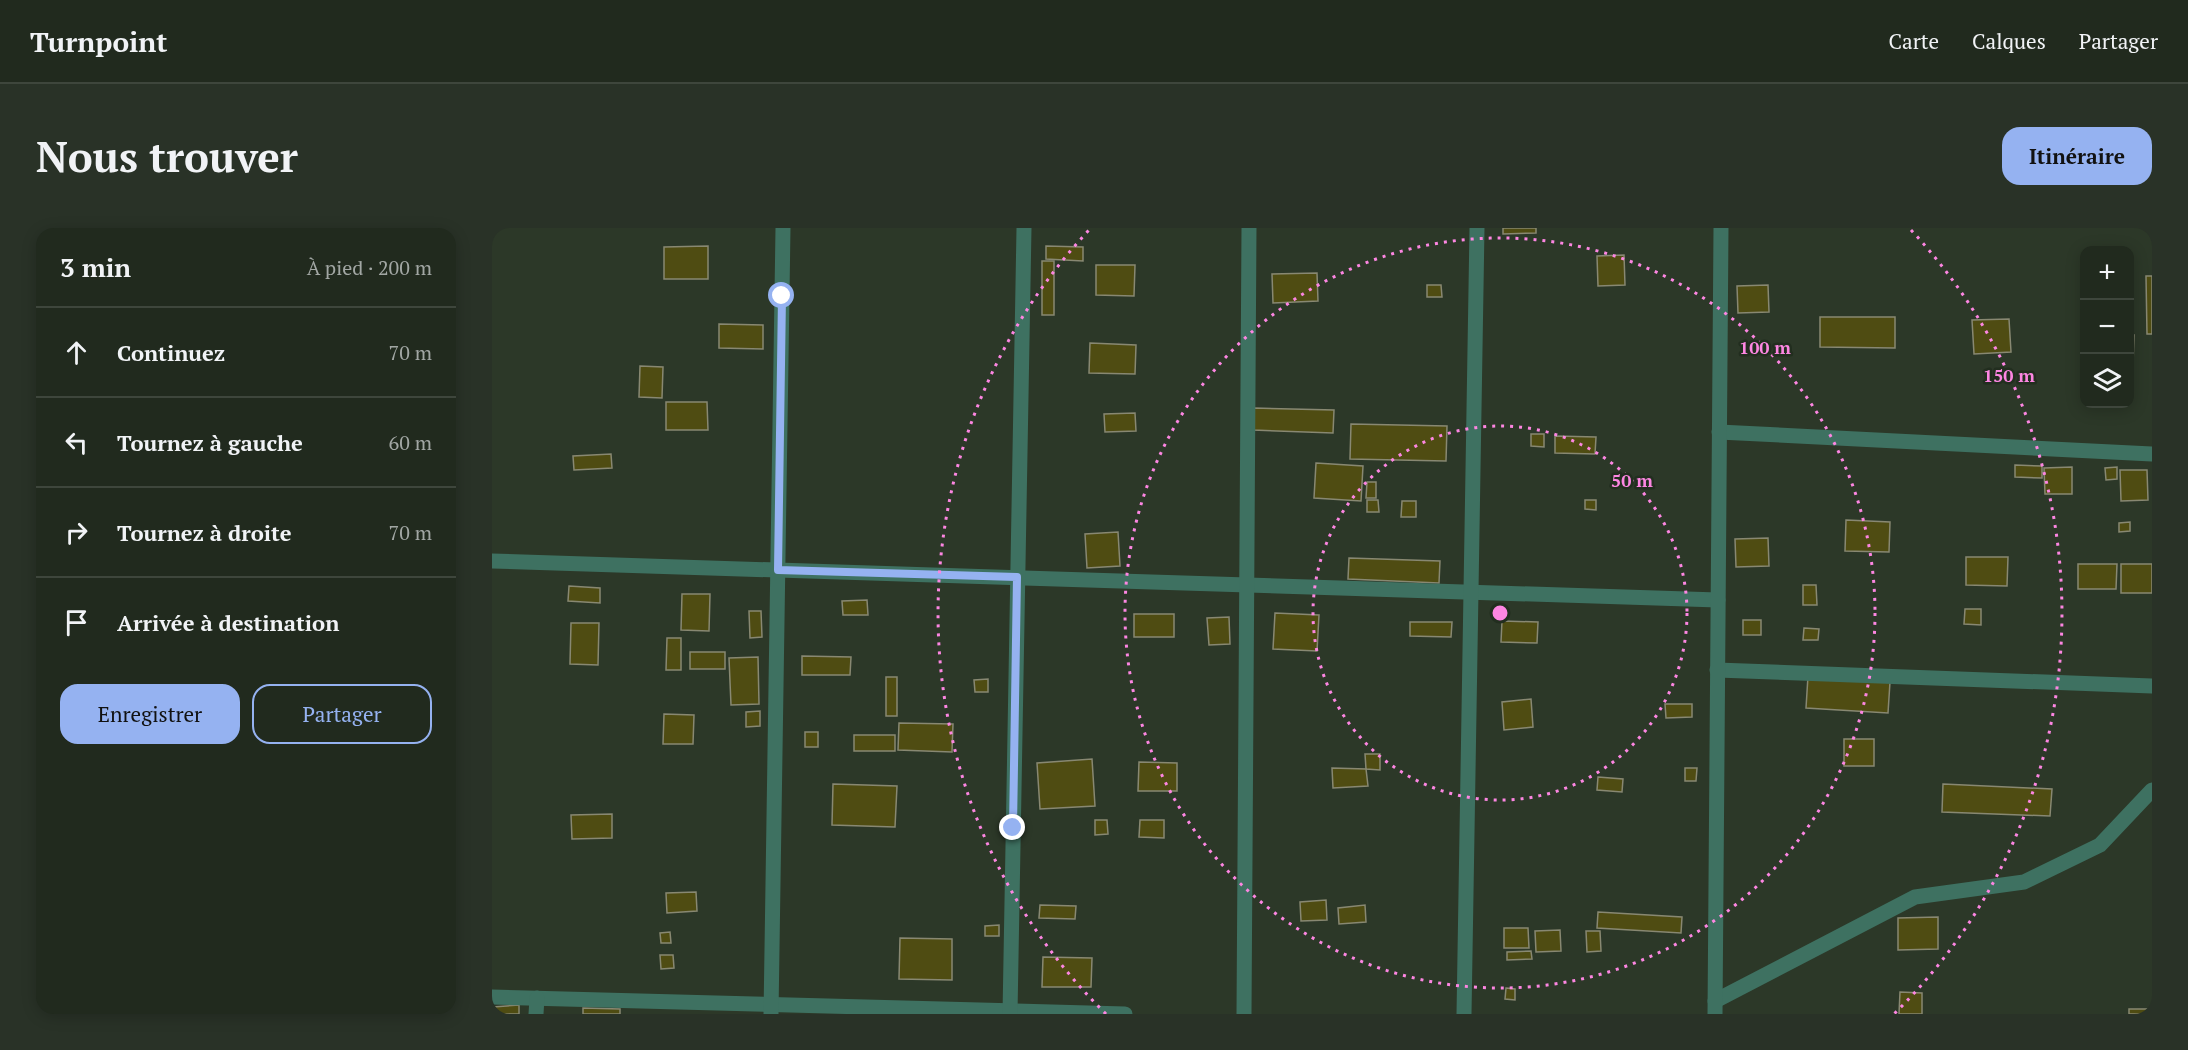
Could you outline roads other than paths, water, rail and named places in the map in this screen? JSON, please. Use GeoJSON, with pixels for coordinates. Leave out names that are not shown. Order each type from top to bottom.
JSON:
{"type":"FeatureCollection","features":[{"type":"Feature","properties":{"kind":"street"},"geometry":{"type":"LineString","coordinates":[[771,1009],[783,228]]}},
{"type":"Feature","properties":{"kind":"street"},"geometry":{"type":"LineString","coordinates":[[1010,1012],[1024,228]]}},
{"type":"Feature","properties":{"kind":"street"},"geometry":{"type":"LineString","coordinates":[[1244,1014],[1249,228]]}},
{"type":"Feature","properties":{"kind":"street"},"geometry":{"type":"LineString","coordinates":[[1464,1014],[1477,228]]}},
{"type":"Feature","properties":{"kind":"street"},"geometry":{"type":"LineString","coordinates":[[1721,228],[1715,1007],[1915,897],[2024,882],[2100,845],[2152,790]]}},
{"type":"Feature","properties":{"kind":"street"},"geometry":{"type":"LineString","coordinates":[[1719,432],[2152,454]]}},
{"type":"Feature","properties":{"kind":"street"},"geometry":{"type":"LineString","coordinates":[[492,561],[1718,600]]}},
{"type":"Feature","properties":{"kind":"street"},"geometry":{"type":"LineString","coordinates":[[1717,670],[2152,686]]}},
{"type":"Feature","properties":{"kind":"street"},"geometry":{"type":"LineString","coordinates":[[492,997],[771,1009],[1125,1014]]}},
{"type":"Feature","properties":{"kind":"street"},"geometry":{"type":"LineString","coordinates":[[536,1014],[537,998]]}}]}
